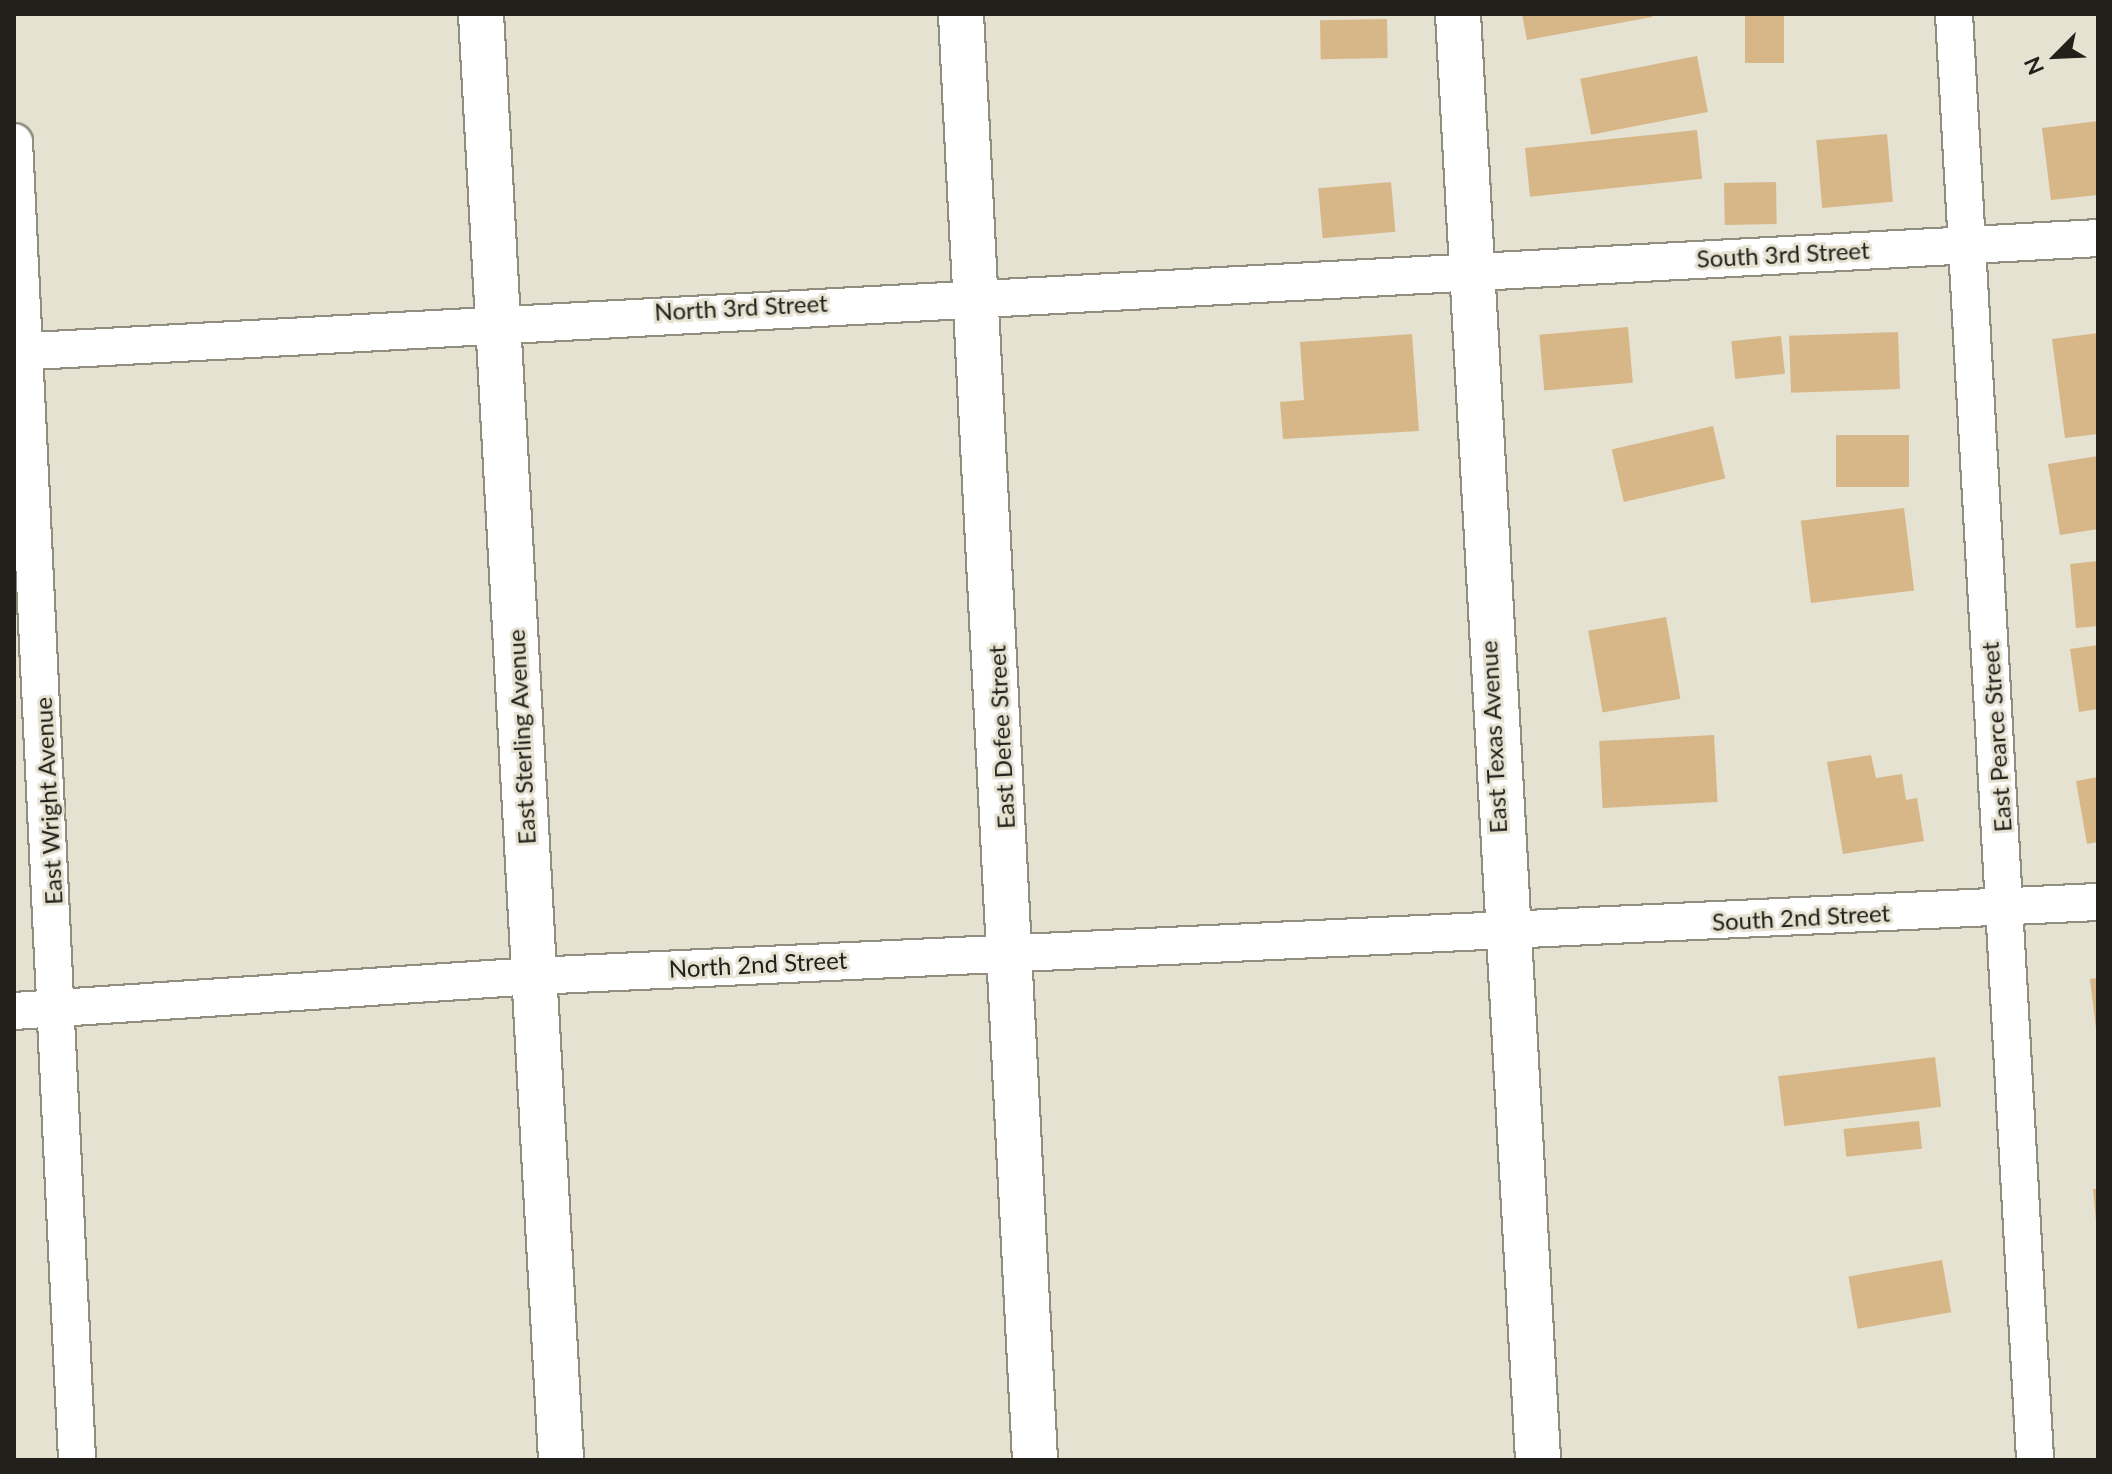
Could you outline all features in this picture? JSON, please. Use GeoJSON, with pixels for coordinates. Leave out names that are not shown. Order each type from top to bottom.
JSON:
{"type":"FeatureCollection","features":[{"type":"Feature","properties":{"kind":"main road","name":"East Sterling Avenue"},"geometry":{"type":"LineString","coordinates":[[481,14],[561,1460]]}},
{"type":"Feature","properties":{"kind":"main road","name":"East Defee Street"},"geometry":{"type":"LineString","coordinates":[[961,14],[1012,951],[1035,1460]]}},
{"type":"Feature","properties":{"kind":"main road","name":"East Texas Avenue"},"geometry":{"type":"LineString","coordinates":[[1458,14],[1468,271],[1503,933],[1538,1460]]}},
{"type":"Feature","properties":{"kind":"street","name":"East Pearce Street"},"geometry":{"type":"LineString","coordinates":[[1954,14],[1965,244],[2007,906],[2035,1460]]}},
{"type":"Feature","properties":{"kind":"street","name":"East Wright Avenue"},"geometry":{"type":"LineString","coordinates":[[14,142],[19,351],[58,1008],[77,1460]]}},
{"type":"Feature","properties":{"kind":"street","name":"South 3rd Street"},"geometry":{"type":"LineString","coordinates":[[1468,271],[2098,238]]}},
{"type":"Feature","properties":{"kind":"street","name":"North 3rd Street"},"geometry":{"type":"LineString","coordinates":[[19,351],[497,320],[1468,271]]}},
{"type":"Feature","properties":{"kind":"street","name":"South 2nd Street"},"geometry":{"type":"LineString","coordinates":[[1503,933],[2098,902]]}},
{"type":"Feature","properties":{"kind":"street","name":"North 2nd Street"},"geometry":{"type":"LineString","coordinates":[[14,1011],[534,976],[1012,951],[1503,933]]}},
{"type":"Feature","properties":{"kind":"building"},"geometry":{"type":"Polygon","coordinates":[[[1522,14],[1652,14],[1652,17],[1527,40],[1522,14]]]}},
{"type":"Feature","properties":{"kind":"building"},"geometry":{"type":"Polygon","coordinates":[[[1745,14],[1784,14],[1784,63],[1745,63],[1745,14]]]}},
{"type":"Feature","properties":{"kind":"building"},"geometry":{"type":"Polygon","coordinates":[[[1387,19],[1388,58],[1321,59],[1320,20],[1387,19]]]}},
{"type":"Feature","properties":{"kind":"building"},"geometry":{"type":"Polygon","coordinates":[[[1697,56],[1708,112],[1591,135],[1580,79],[1697,56]]]}},
{"type":"Feature","properties":{"kind":"building"},"geometry":{"type":"Polygon","coordinates":[[[2098,121],[2098,195],[2051,200],[2042,128],[2098,121]]]}},
{"type":"Feature","properties":{"kind":"building"},"geometry":{"type":"Polygon","coordinates":[[[1697,130],[1702,179],[1530,197],[1525,148],[1697,130]]]}},
{"type":"Feature","properties":{"kind":"building"},"geometry":{"type":"Polygon","coordinates":[[[1887,134],[1893,202],[1822,208],[1816,140],[1887,134]]]}},
{"type":"Feature","properties":{"kind":"building"},"geometry":{"type":"Polygon","coordinates":[[[1391,182],[1395,232],[1323,238],[1318,188],[1391,182]]]}},
{"type":"Feature","properties":{"kind":"building"},"geometry":{"type":"Polygon","coordinates":[[[1776,182],[1777,224],[1725,225],[1724,183],[1776,182]]]}},
{"type":"Feature","properties":{"kind":"building"},"geometry":{"type":"Polygon","coordinates":[[[1628,327],[1633,383],[1544,391],[1539,335],[1628,327]]]}},
{"type":"Feature","properties":{"kind":"building"},"geometry":{"type":"Polygon","coordinates":[[[1898,332],[1900,389],[1791,393],[1789,336],[1898,332]]]}},
{"type":"Feature","properties":{"kind":"building"},"geometry":{"type":"Polygon","coordinates":[[[2098,333],[2098,434],[2065,438],[2052,339],[2098,333]]]}},
{"type":"Feature","properties":{"kind":"building"},"geometry":{"type":"Polygon","coordinates":[[[1412,334],[1419,431],[1283,439],[1280,402],[1304,400],[1300,342],[1412,334]]]}},
{"type":"Feature","properties":{"kind":"building"},"geometry":{"type":"Polygon","coordinates":[[[1781,336],[1785,374],[1735,379],[1731,341],[1781,336]]]}},
{"type":"Feature","properties":{"kind":"building"},"geometry":{"type":"Polygon","coordinates":[[[1713,426],[1725,479],[1624,502],[1612,449],[1713,426]]]}},
{"type":"Feature","properties":{"kind":"building"},"geometry":{"type":"Polygon","coordinates":[[[1836,435],[1909,435],[1909,487],[1836,487],[1836,435]]]}},
{"type":"Feature","properties":{"kind":"building"},"geometry":{"type":"Polygon","coordinates":[[[2098,456],[2098,529],[2060,535],[2048,464],[2098,456]]]}},
{"type":"Feature","properties":{"kind":"building"},"geometry":{"type":"Polygon","coordinates":[[[1904,508],[1914,590],[1811,603],[1801,521],[1904,508]]]}},
{"type":"Feature","properties":{"kind":"building"},"geometry":{"type":"Polygon","coordinates":[[[2098,561],[2098,626],[2076,628],[2070,564],[2098,561]]]}},
{"type":"Feature","properties":{"kind":"building"},"geometry":{"type":"Polygon","coordinates":[[[1666,617],[1680,699],[1603,712],[1588,631],[1666,617]]]}},
{"type":"Feature","properties":{"kind":"building"},"geometry":{"type":"Polygon","coordinates":[[[2098,645],[2098,709],[2079,712],[2070,649],[2098,645]]]}},
{"type":"Feature","properties":{"kind":"building"},"geometry":{"type":"Polygon","coordinates":[[[1714,735],[1718,802],[1603,808],[1599,741],[1714,735]]]}},
{"type":"Feature","properties":{"kind":"building"},"geometry":{"type":"Polygon","coordinates":[[[1871,755],[1876,778],[1902,774],[1906,800],[1917,798],[1924,841],[1843,854],[1827,762],[1871,755]]]}},
{"type":"Feature","properties":{"kind":"building"},"geometry":{"type":"Polygon","coordinates":[[[2098,777],[2098,842],[2087,844],[2076,781],[2098,777]]]}},
{"type":"Feature","properties":{"kind":"building"},"geometry":{"type":"Polygon","coordinates":[[[2098,978],[2098,1029],[2096,1029],[2090,979],[2098,978]]]}},
{"type":"Feature","properties":{"kind":"building"},"geometry":{"type":"Polygon","coordinates":[[[1935,1057],[1941,1107],[1784,1126],[1778,1076],[1935,1057]]]}},
{"type":"Feature","properties":{"kind":"building"},"geometry":{"type":"Polygon","coordinates":[[[1919,1121],[1922,1149],[1846,1157],[1843,1129],[1919,1121]]]}},
{"type":"Feature","properties":{"kind":"building"},"geometry":{"type":"Polygon","coordinates":[[[2093,1189],[2098,1189],[2098,1221],[2096,1221],[2093,1189]]]}},
{"type":"Feature","properties":{"kind":"building"},"geometry":{"type":"Polygon","coordinates":[[[1942,1260],[1951,1312],[1858,1329],[1848,1276],[1942,1260]]]}}]}
